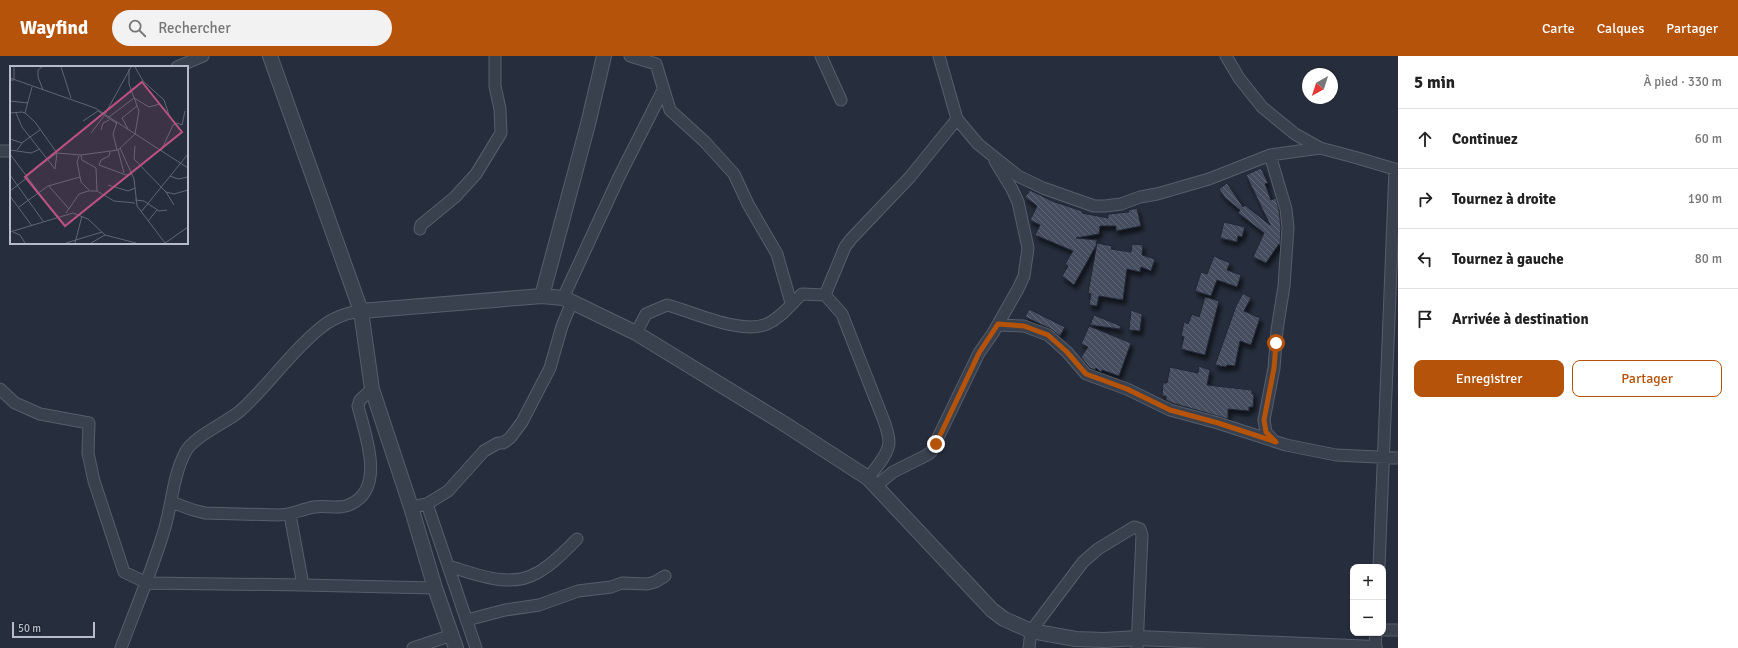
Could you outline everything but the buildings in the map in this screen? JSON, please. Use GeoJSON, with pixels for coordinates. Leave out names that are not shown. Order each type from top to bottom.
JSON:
{"type":"FeatureCollection","features":[{"type":"Feature","properties":{"kind":"street"},"geometry":{"type":"LineString","coordinates":[[179,66],[204,56]]}},
{"type":"Feature","properties":{"kind":"street"},"geometry":{"type":"LineString","coordinates":[[270,56],[361,311],[372,389],[411,507],[435,588],[456,648]]}},
{"type":"Feature","properties":{"kind":"street"},"geometry":{"type":"LineString","coordinates":[[420,229],[421,225],[455,197],[476,174],[501,133],[500,109],[495,86],[495,56]]}},
{"type":"Feature","properties":{"kind":"street"},"geometry":{"type":"LineString","coordinates":[[542,296],[588,124],[604,56]]}},
{"type":"Feature","properties":{"kind":"street"},"geometry":{"type":"LineString","coordinates":[[630,56],[656,64],[670,110],[705,142],[734,174],[748,204],[776,254],[791,303]]}},
{"type":"Feature","properties":{"kind":"street"},"geometry":{"type":"LineString","coordinates":[[821,56],[841,100]]}},
{"type":"Feature","properties":{"kind":"street"},"geometry":{"type":"LineString","coordinates":[[939,56],[957,119],[978,144],[1018,176],[1043,188],[1094,206],[1121,204],[1140,197],[1157,194],[1209,179],[1270,155],[1320,148]]}},
{"type":"Feature","properties":{"kind":"street"},"geometry":{"type":"LineString","coordinates":[[1226,56],[1239,78],[1262,107],[1295,134],[1320,148],[1396,170],[1382,457],[1379,564]]}},
{"type":"Feature","properties":{"kind":"street"},"geometry":{"type":"LineString","coordinates":[[411,507],[427,504],[448,491],[484,452],[498,443],[504,443],[510,438],[522,422],[550,368],[568,300],[619,177],[663,90]]}},
{"type":"Feature","properties":{"kind":"street"},"geometry":{"type":"LineString","coordinates":[[825,295],[845,247],[910,177],[957,119]]}},
{"type":"Feature","properties":{"kind":"street"},"geometry":{"type":"LineString","coordinates":[[872,482],[931,452],[979,353],[998,324],[1024,276],[1028,248],[1018,202],[991,153]]}},
{"type":"Feature","properties":{"kind":"street"},"geometry":{"type":"LineString","coordinates":[[1270,155],[1286,209],[1288,228],[1284,286],[1277,330],[1274,368],[1264,420],[1266,432],[1276,442]]}},
{"type":"Feature","properties":{"kind":"street"},"geometry":{"type":"LineString","coordinates":[[636,333],[646,314],[667,305],[727,324],[748,326],[766,324],[783,313],[791,303],[802,294],[825,295],[842,314],[882,414],[889,444],[872,482]]}},
{"type":"Feature","properties":{"kind":"street"},"geometry":{"type":"LineString","coordinates":[[121,648],[147,583],[163,535],[176,474],[186,451],[197,439],[214,430],[240,411],[318,329],[345,313],[542,296],[568,300],[636,333],[770,415],[872,482],[992,610],[1004,619],[1031,631],[1088,640],[1137,643],[1375,648],[1376,636]]}},
{"type":"Feature","properties":{"kind":"street"},"geometry":{"type":"LineString","coordinates":[[998,324],[1024,326],[1048,335],[1067,352],[1086,374],[1127,389],[1170,410],[1218,423],[1276,442],[1336,455],[1398,458]]}},
{"type":"Feature","properties":{"kind":"street"},"geometry":{"type":"LineString","coordinates":[[171,502],[206,513],[290,515],[314,507],[341,507],[351,504],[360,497],[369,485],[371,464],[358,406],[360,400],[372,389]]}},
{"type":"Feature","properties":{"kind":"street"},"geometry":{"type":"LineString","coordinates":[[0,390],[14,403],[40,414],[89,423],[88,453],[94,481],[124,572],[147,583],[303,584],[435,588]]}},
{"type":"Feature","properties":{"kind":"street"},"geometry":{"type":"LineString","coordinates":[[427,504],[468,620],[476,648]]}},
{"type":"Feature","properties":{"kind":"street"},"geometry":{"type":"LineString","coordinates":[[290,515],[303,584]]}},
{"type":"Feature","properties":{"kind":"street"},"geometry":{"type":"LineString","coordinates":[[1029,648],[1031,631],[1092,554],[1134,527],[1140,529],[1142,535],[1137,643]]}},
{"type":"Feature","properties":{"kind":"street"},"geometry":{"type":"LineString","coordinates":[[448,566],[495,580],[522,578],[537,574],[577,539]]}},
{"type":"Feature","properties":{"kind":"street"},"geometry":{"type":"LineString","coordinates":[[468,620],[505,610],[539,605],[578,591],[611,587],[622,583],[647,584],[665,576]]}},
{"type":"Feature","properties":{"kind":"street"},"geometry":{"type":"LineString","coordinates":[[1386,630],[1398,630]]}},
{"type":"Feature","properties":{"kind":"street"},"geometry":{"type":"LineString","coordinates":[[413,648],[452,634]]}},
{"type":"Feature","properties":{"kind":"route"},"geometry":{"type":"LineString","coordinates":[[936,444],[979,353],[993,334],[998,324],[1024,326],[1048,335],[1067,352],[1086,374],[1127,389],[1170,410],[1218,423],[1276,442],[1266,432],[1264,420],[1274,368],[1276,343]]}}]}
